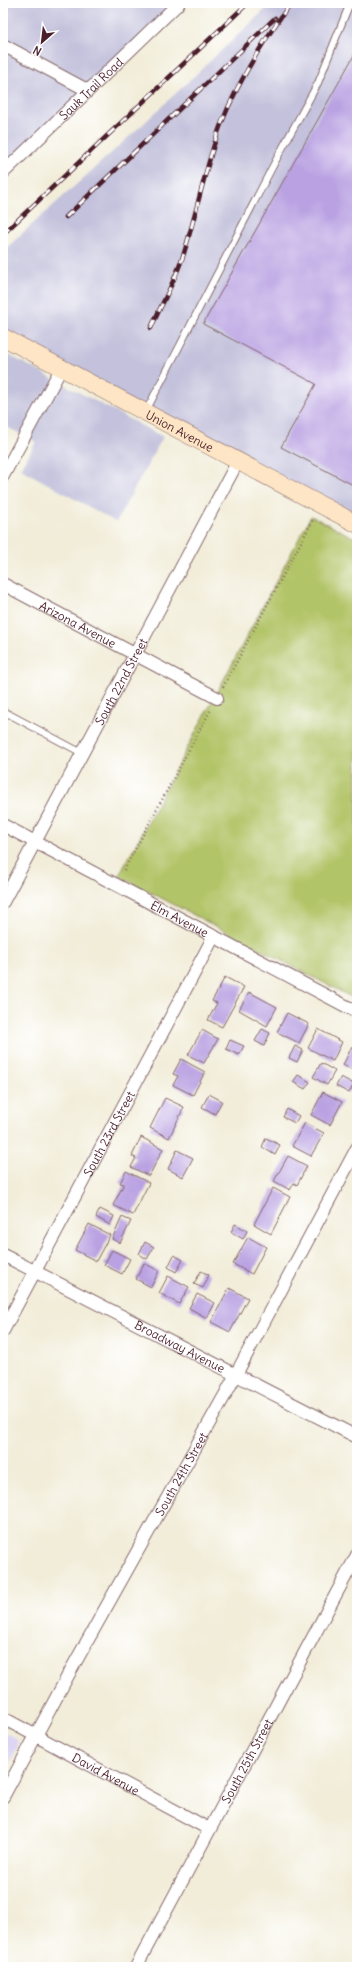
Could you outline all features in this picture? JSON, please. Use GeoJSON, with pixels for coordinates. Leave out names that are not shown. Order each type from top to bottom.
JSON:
{"type":"FeatureCollection","features":[{"type":"Feature","properties":{"kind":"street","name":"Sauk Trail Road"},"geometry":{"type":"LineString","coordinates":[[3,173],[87,90],[179,3]]}},
{"type":"Feature","properties":{"kind":"street"},"geometry":{"type":"LineString","coordinates":[[3,45],[87,90]]}},
{"type":"Feature","properties":{"kind":"street","name":"Union Avenue"},"geometry":{"type":"LineString","coordinates":[[3,337],[357,524]]}},
{"type":"Feature","properties":{"kind":"street"},"geometry":{"type":"LineString","coordinates":[[3,476],[6,462],[62,367]]}},
{"type":"Feature","properties":{"kind":"street","name":"South 22nd Street"},"geometry":{"type":"LineString","coordinates":[[3,902],[238,461]]}},
{"type":"Feature","properties":{"kind":"street","name":"Arizona Avenue"},"geometry":{"type":"LineString","coordinates":[[3,584],[217,698]]}},
{"type":"Feature","properties":{"kind":"street","name":"Elm Avenue"},"geometry":{"type":"LineString","coordinates":[[3,825],[357,1012]]}},
{"type":"Feature","properties":{"kind":"street","name":"South 23rd Street"},"geometry":{"type":"LineString","coordinates":[[3,1331],[214,936]]}},
{"type":"Feature","properties":{"kind":"street","name":"South 24th Street"},"geometry":{"type":"LineString","coordinates":[[3,1797],[35,1736],[235,1375],[357,1148]]}},
{"type":"Feature","properties":{"kind":"street","name":"Broadway Avenue"},"geometry":{"type":"LineString","coordinates":[[3,1255],[357,1437]]}},
{"type":"Feature","properties":{"kind":"street","name":"South 25th Street"},"geometry":{"type":"LineString","coordinates":[[136,1967],[357,1555]]}},
{"type":"Feature","properties":{"kind":"street","name":"David Avenue"},"geometry":{"type":"LineString","coordinates":[[3,1718],[209,1829]]}},
{"type":"Feature","properties":{"kind":"lane"},"geometry":{"type":"LineString","coordinates":[[146,412],[276,160],[318,84],[350,3]]}},
{"type":"Feature","properties":{"kind":"lane"},"geometry":{"type":"LineString","coordinates":[[3,711],[82,753]]}},
{"type":"Feature","properties":{"kind":"shaded area"},"geometry":{"type":"Polygon","coordinates":[[[3,3],[179,3],[3,173],[3,3]]]}},
{"type":"Feature","properties":{"kind":"shaded area"},"geometry":{"type":"Polygon","coordinates":[[[272,3],[357,3],[357,524],[3,337],[3,251],[142,125],[272,3]]]}},
{"type":"Feature","properties":{"kind":"shaded area"},"geometry":{"type":"Polygon","coordinates":[[[3,352],[163,437],[116,522],[21,469],[36,442],[3,425],[3,352]]]}},
{"type":"Feature","properties":{"kind":"shaded area"},"geometry":{"type":"Polygon","coordinates":[[[3,1731],[17,1739],[18,1746],[3,1775],[3,1731]]]}},
{"type":"Feature","properties":{"kind":"green space"},"geometry":{"type":"Polygon","coordinates":[[[311,516],[357,539],[357,1000],[119,876],[311,516]]]}},
{"type":"Feature","properties":{"kind":"building"},"geometry":{"type":"Polygon","coordinates":[[[357,50],[357,487],[281,447],[316,384],[203,324],[357,50]]]}},
{"type":"Feature","properties":{"kind":"building"},"geometry":{"type":"Polygon","coordinates":[[[225,977],[244,987],[222,1027],[208,1020],[217,1003],[212,1001],[225,977]]]}},
{"type":"Feature","properties":{"kind":"building"},"geometry":{"type":"Polygon","coordinates":[[[249,992],[277,1007],[267,1026],[239,1010],[249,992]]]}},
{"type":"Feature","properties":{"kind":"building"},"geometry":{"type":"Polygon","coordinates":[[[287,1013],[309,1024],[299,1043],[277,1032],[287,1013]]]}},
{"type":"Feature","properties":{"kind":"building"},"geometry":{"type":"Polygon","coordinates":[[[262,1029],[270,1033],[264,1046],[255,1041],[262,1029]]]}},
{"type":"Feature","properties":{"kind":"building"},"geometry":{"type":"Polygon","coordinates":[[[318,1029],[342,1042],[333,1061],[308,1048],[318,1029]]]}},
{"type":"Feature","properties":{"kind":"building"},"geometry":{"type":"Polygon","coordinates":[[[202,1030],[218,1039],[204,1063],[188,1055],[202,1030]]]}},
{"type":"Feature","properties":{"kind":"building"},"geometry":{"type":"Polygon","coordinates":[[[230,1040],[244,1046],[239,1055],[226,1049],[230,1040]]]}},
{"type":"Feature","properties":{"kind":"building"},"geometry":{"type":"Polygon","coordinates":[[[295,1046],[303,1050],[297,1062],[289,1058],[295,1046]]]}},
{"type":"Feature","properties":{"kind":"building"},"geometry":{"type":"Polygon","coordinates":[[[352,1046],[357,1049],[357,1072],[343,1065],[352,1046]]]}},
{"type":"Feature","properties":{"kind":"building"},"geometry":{"type":"Polygon","coordinates":[[[181,1059],[205,1072],[193,1095],[173,1085],[178,1076],[173,1074],[181,1059]]]}},
{"type":"Feature","properties":{"kind":"building"},"geometry":{"type":"Polygon","coordinates":[[[321,1063],[335,1071],[327,1085],[313,1077],[321,1063]]]}},
{"type":"Feature","properties":{"kind":"building"},"geometry":{"type":"Polygon","coordinates":[[[298,1075],[310,1082],[305,1089],[293,1082],[298,1075]]]}},
{"type":"Feature","properties":{"kind":"building"},"geometry":{"type":"Polygon","coordinates":[[[341,1077],[354,1084],[349,1093],[336,1086],[341,1077]]]}},
{"type":"Feature","properties":{"kind":"building"},"geometry":{"type":"Polygon","coordinates":[[[323,1092],[342,1102],[330,1125],[311,1115],[323,1092]]]}},
{"type":"Feature","properties":{"kind":"building"},"geometry":{"type":"Polygon","coordinates":[[[209,1094],[222,1101],[215,1114],[202,1107],[209,1094]]]}},
{"type":"Feature","properties":{"kind":"building"},"geometry":{"type":"Polygon","coordinates":[[[165,1098],[184,1107],[169,1138],[150,1128],[165,1098]]]}},
{"type":"Feature","properties":{"kind":"building"},"geometry":{"type":"Polygon","coordinates":[[[287,1109],[299,1116],[295,1123],[283,1117],[287,1109]]]}},
{"type":"Feature","properties":{"kind":"building"},"geometry":{"type":"Polygon","coordinates":[[[305,1123],[324,1133],[311,1156],[292,1146],[305,1123]]]}},
{"type":"Feature","properties":{"kind":"building"},"geometry":{"type":"Polygon","coordinates":[[[141,1137],[163,1149],[149,1176],[131,1167],[136,1158],[132,1156],[141,1137]]]}},
{"type":"Feature","properties":{"kind":"building"},"geometry":{"type":"Polygon","coordinates":[[[266,1138],[280,1145],[275,1155],[262,1147],[266,1138]]]}},
{"type":"Feature","properties":{"kind":"building"},"geometry":{"type":"Polygon","coordinates":[[[177,1150],[193,1158],[183,1177],[168,1169],[177,1150]]]}},
{"type":"Feature","properties":{"kind":"building"},"geometry":{"type":"Polygon","coordinates":[[[288,1156],[307,1166],[297,1185],[294,1183],[290,1190],[274,1181],[288,1156]]]}},
{"type":"Feature","properties":{"kind":"building"},"geometry":{"type":"Polygon","coordinates":[[[126,1171],[149,1183],[133,1215],[113,1205],[124,1184],[120,1183],[126,1171]]]}},
{"type":"Feature","properties":{"kind":"building"},"geometry":{"type":"Polygon","coordinates":[[[273,1188],[290,1197],[271,1234],[254,1224],[273,1188]]]}},
{"type":"Feature","properties":{"kind":"building"},"geometry":{"type":"Polygon","coordinates":[[[100,1209],[114,1216],[110,1225],[96,1217],[100,1209]]]}},
{"type":"Feature","properties":{"kind":"building"},"geometry":{"type":"Polygon","coordinates":[[[122,1217],[131,1221],[120,1243],[112,1239],[122,1217]]]}},
{"type":"Feature","properties":{"kind":"building"},"geometry":{"type":"Polygon","coordinates":[[[89,1224],[110,1235],[96,1261],[75,1250],[89,1224]]]}},
{"type":"Feature","properties":{"kind":"building"},"geometry":{"type":"Polygon","coordinates":[[[235,1224],[247,1231],[243,1239],[231,1232],[235,1224]]]}},
{"type":"Feature","properties":{"kind":"building"},"geometry":{"type":"Polygon","coordinates":[[[248,1237],[266,1247],[252,1274],[233,1264],[248,1237]]]}},
{"type":"Feature","properties":{"kind":"building"},"geometry":{"type":"Polygon","coordinates":[[[145,1242],[154,1247],[147,1259],[139,1254],[145,1242]]]}},
{"type":"Feature","properties":{"kind":"building"},"geometry":{"type":"Polygon","coordinates":[[[112,1250],[130,1259],[122,1274],[104,1265],[112,1250]]]}},
{"type":"Feature","properties":{"kind":"building"},"geometry":{"type":"Polygon","coordinates":[[[174,1255],[183,1260],[176,1272],[168,1267],[174,1255]]]}},
{"type":"Feature","properties":{"kind":"building"},"geometry":{"type":"Polygon","coordinates":[[[144,1263],[159,1271],[151,1287],[136,1279],[144,1263]]]}},
{"type":"Feature","properties":{"kind":"building"},"geometry":{"type":"Polygon","coordinates":[[[201,1271],[209,1275],[203,1288],[194,1284],[201,1271]]]}},
{"type":"Feature","properties":{"kind":"building"},"geometry":{"type":"Polygon","coordinates":[[[168,1276],[189,1287],[179,1304],[159,1293],[168,1276]]]}},
{"type":"Feature","properties":{"kind":"building"},"geometry":{"type":"Polygon","coordinates":[[[229,1288],[248,1298],[230,1332],[211,1322],[229,1288]]]}},
{"type":"Feature","properties":{"kind":"building"},"geometry":{"type":"Polygon","coordinates":[[[197,1294],[215,1303],[207,1318],[189,1308],[197,1294]]]}},
{"type":"Feature","properties":{"kind":"railway"},"geometry":{"type":"LineString","coordinates":[[3,234],[248,3]]}},
{"type":"Feature","properties":{"kind":"railway"},"geometry":{"type":"LineString","coordinates":[[151,328],[181,263],[210,158],[220,127],[234,94],[270,32],[291,3]]}},
{"type":"Feature","properties":{"kind":"railway"},"geometry":{"type":"LineString","coordinates":[[66,217],[275,18]]}}]}
